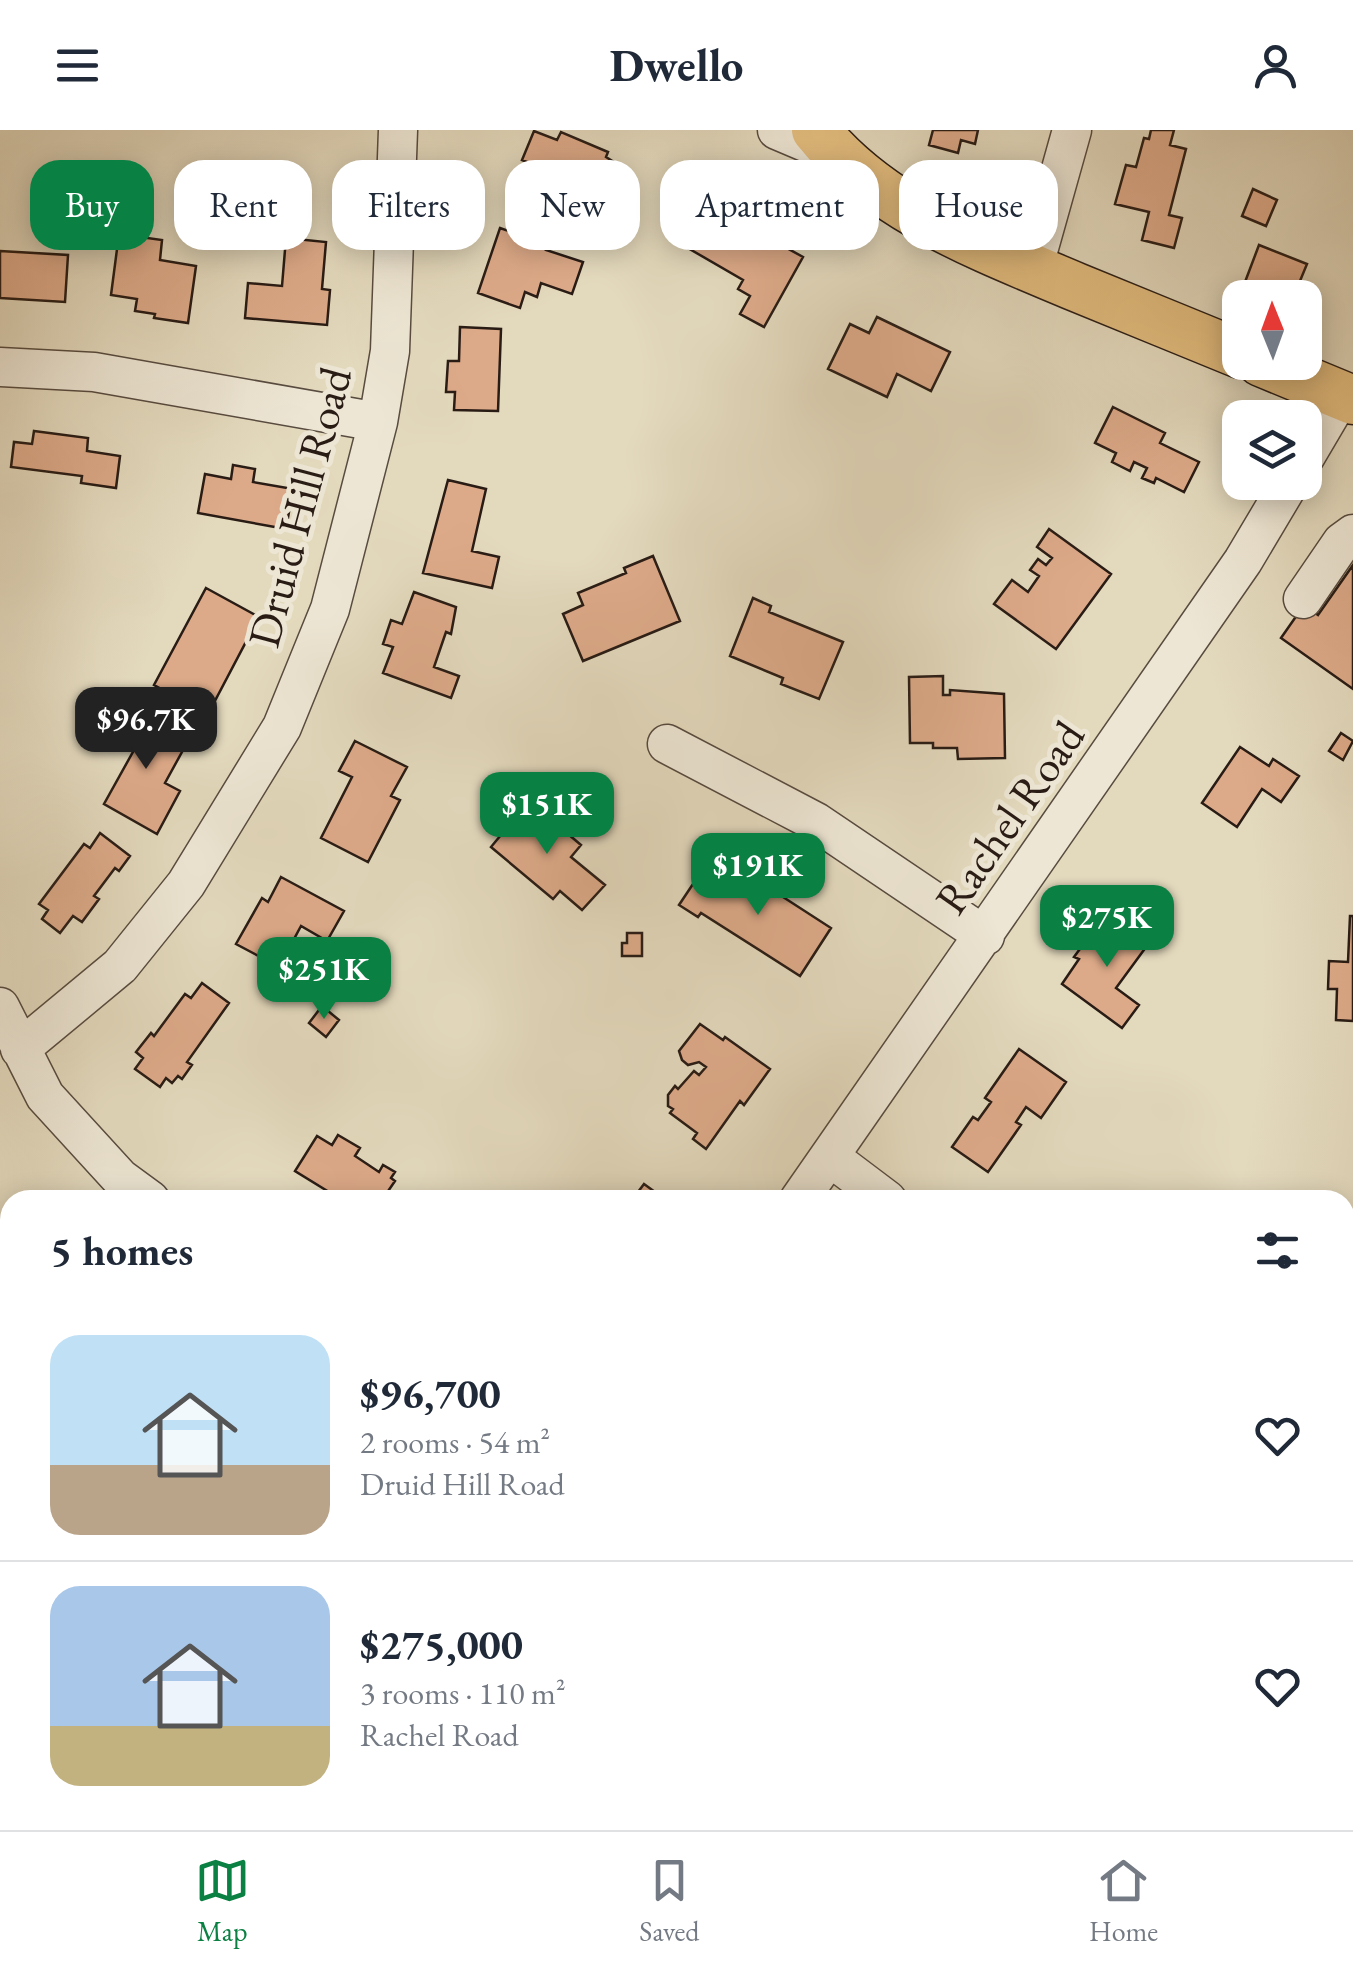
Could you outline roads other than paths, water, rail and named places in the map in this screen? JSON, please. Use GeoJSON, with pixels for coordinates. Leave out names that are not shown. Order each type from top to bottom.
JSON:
{"type":"FeatureCollection","features":[{"type":"Feature","properties":{"kind":"main road"},"geometry":{"type":"LineString","coordinates":[[826,143],[872,185],[925,218],[1033,269],[1222,347]]}},
{"type":"Feature","properties":{"kind":"main road"},"geometry":{"type":"LineString","coordinates":[[1304,380],[1347,398]]}},
{"type":"Feature","properties":{"kind":"street","name":"Druid Hill Road"},"geometry":{"type":"LineString","coordinates":[[20,1049],[120,966],[186,884],[282,727],[330,609],[378,422],[390,351],[398,130]]}},
{"type":"Feature","properties":{"kind":"street"},"geometry":{"type":"LineString","coordinates":[[777,130],[826,143]]}},
{"type":"Feature","properties":{"kind":"street"},"geometry":{"type":"LineString","coordinates":[[1033,269],[1072,130]]}},
{"type":"Feature","properties":{"kind":"street"},"geometry":{"type":"LineString","coordinates":[[0,367],[94,372],[378,422]]}},
{"type":"Feature","properties":{"kind":"street"},"geometry":{"type":"LineString","coordinates":[[1322,433],[1347,398]]}},
{"type":"Feature","properties":{"kind":"street","name":"Rachel Road"},"geometry":{"type":"LineString","coordinates":[[805,1190],[1243,561],[1279,500]]}},
{"type":"Feature","properties":{"kind":"street"},"geometry":{"type":"LineString","coordinates":[[1303,599],[1342,542],[1353,534]]}},
{"type":"Feature","properties":{"kind":"street"},"geometry":{"type":"LineString","coordinates":[[667,744],[816,822],[985,936]]}},
{"type":"Feature","properties":{"kind":"street"},"geometry":{"type":"LineString","coordinates":[[0,1007],[45,1096],[72,1129],[136,1190]]}},
{"type":"Feature","properties":{"kind":"street"},"geometry":{"type":"LineString","coordinates":[[830,1157],[875,1190]]}}]}
